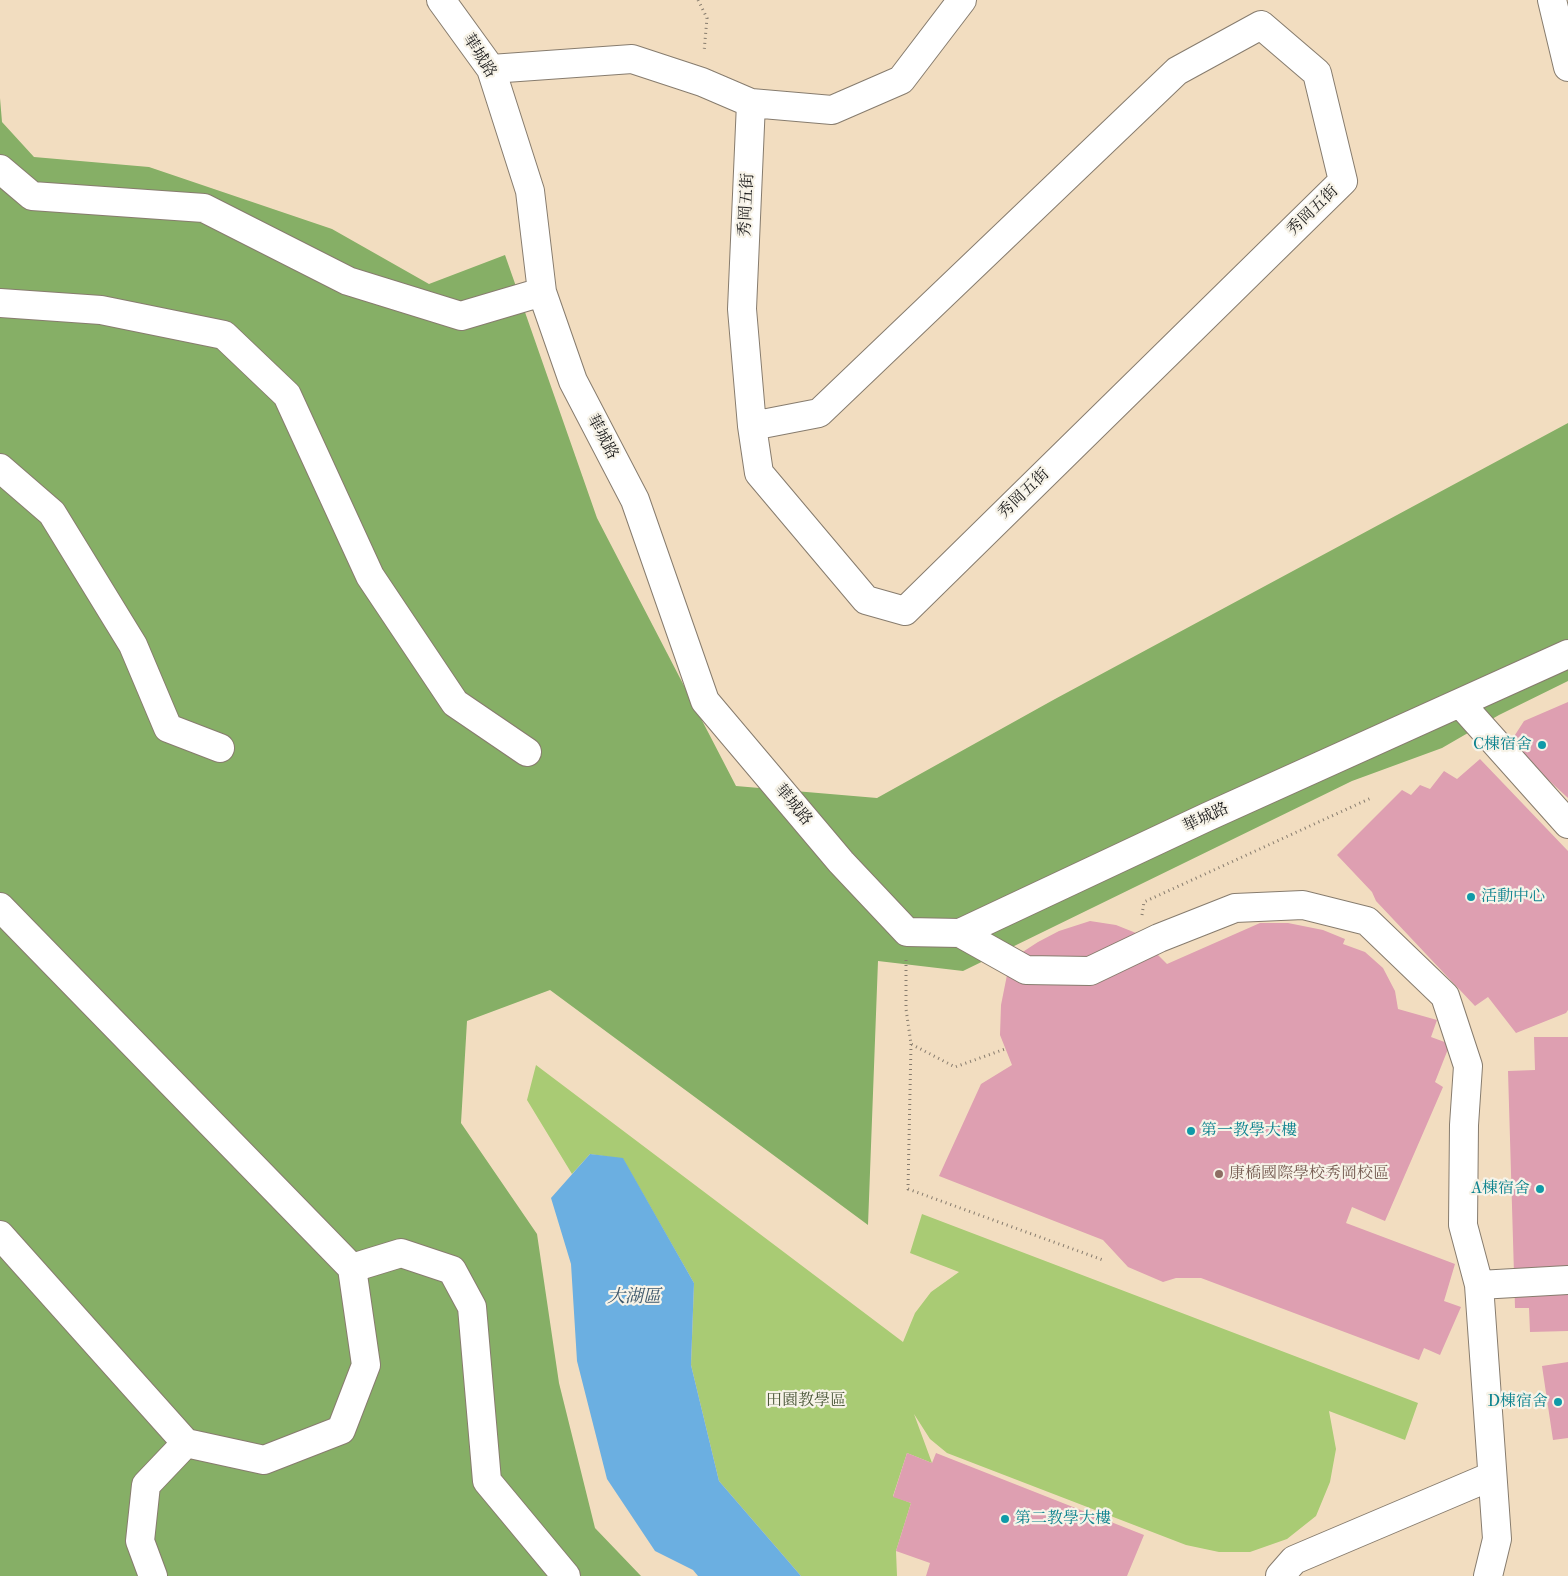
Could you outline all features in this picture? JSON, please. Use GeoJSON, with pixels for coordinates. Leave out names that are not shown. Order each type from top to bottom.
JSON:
{"type":"FeatureCollection","features":[{"type":"Feature","properties":{"kind":"street","name":"華城路"},"geometry":{"type":"LineString","coordinates":[[441,0],[492,70],[530,191],[542,292],[572,381],[635,500],[705,700],[841,862],[907,932],[960,933],[1206,817],[1568,654]]}},
{"type":"Feature","properties":{"kind":"street"},"geometry":{"type":"LineString","coordinates":[[492,70],[632,59],[702,82],[751,103],[832,110],[901,80],[962,0]]}},
{"type":"Feature","properties":{"kind":"street"},"geometry":{"type":"LineString","coordinates":[[1552,0],[1568,67]]}},
{"type":"Feature","properties":{"kind":"street","name":"秀岡五街"},"geometry":{"type":"LineString","coordinates":[[751,103],[742,309],[752,426],[759,473],[866,600],[905,611],[1343,181],[1317,73],[1261,25],[1177,70],[819,414],[752,426]]}},
{"type":"Feature","properties":{"kind":"street"},"geometry":{"type":"LineString","coordinates":[[0,169],[32,196],[204,208],[348,281],[461,316],[542,292]]}},
{"type":"Feature","properties":{"kind":"street"},"geometry":{"type":"LineString","coordinates":[[0,303],[101,310],[224,335],[287,395],[370,576],[455,703],[527,752]]}},
{"type":"Feature","properties":{"kind":"street"},"geometry":{"type":"LineString","coordinates":[[0,468],[52,513],[133,645],[168,728],[220,748]]}},
{"type":"Feature","properties":{"kind":"street"},"geometry":{"type":"LineString","coordinates":[[1460,703],[1568,824]]}},
{"type":"Feature","properties":{"kind":"street"},"geometry":{"type":"LineString","coordinates":[[960,933],[1026,970],[1090,972],[1159,938],[1235,908],[1303,905],[1366,921],[1445,996],[1468,1066],[1464,1125],[1463,1225],[1478,1285],[1497,1539],[1488,1576]]}},
{"type":"Feature","properties":{"kind":"street"},"geometry":{"type":"LineString","coordinates":[[0,907],[352,1268],[366,1365],[341,1430],[264,1460],[186,1443],[0,1234]]}},
{"type":"Feature","properties":{"kind":"street"},"geometry":{"type":"LineString","coordinates":[[352,1268],[401,1253],[452,1270],[472,1307],[487,1481],[566,1576]]}},
{"type":"Feature","properties":{"kind":"street"},"geometry":{"type":"LineString","coordinates":[[1478,1285],[1568,1280]]}},
{"type":"Feature","properties":{"kind":"street"},"geometry":{"type":"LineString","coordinates":[[153,1576],[140,1541],[146,1485],[186,1443]]}},
{"type":"Feature","properties":{"kind":"street"},"geometry":{"type":"LineString","coordinates":[[1280,1576],[1294,1560],[1492,1476]]}},
{"type":"Feature","properties":{"kind":"path"},"geometry":{"type":"LineString","coordinates":[[698,0],[707,18],[702,82]]}},
{"type":"Feature","properties":{"kind":"path"},"geometry":{"type":"LineString","coordinates":[[1135,950],[1144,902],[1371,798]]}},
{"type":"Feature","properties":{"kind":"path"},"geometry":{"type":"LineString","coordinates":[[907,932],[906,1009],[911,1044],[908,1189],[1104,1260]]}},
{"type":"Feature","properties":{"kind":"path"},"geometry":{"type":"LineString","coordinates":[[911,1044],[955,1067],[1005,1049]]}},
{"type":"Feature","properties":{"kind":"green space"},"geometry":{"type":"Polygon","coordinates":[[[0,98],[2,122],[34,157],[149,167],[332,229],[429,284],[505,255],[597,518],[736,786],[877,798],[1055,699],[1568,423],[1568,681],[1499,715],[1442,748],[1352,781],[963,971],[878,961],[868,1225],[550,990],[467,1021],[461,1123],[537,1234],[559,1383],[595,1528],[641,1576],[0,1576],[0,98]]]}},
{"type":"Feature","properties":{"kind":"green space","name":"田園教學區"},"geometry":{"type":"Polygon","coordinates":[[[536,1065],[903,1342],[915,1313],[931,1292],[959,1272],[910,1253],[922,1214],[1418,1403],[1405,1440],[1329,1411],[1336,1449],[1330,1482],[1316,1516],[1287,1539],[1250,1552],[1219,1552],[1186,1545],[947,1453],[930,1439],[914,1414],[932,1463],[907,1453],[893,1496],[911,1503],[896,1551],[897,1576],[801,1576],[719,1481],[691,1365],[694,1283],[623,1159],[590,1154],[572,1174],[527,1100],[536,1065]]]}},
{"type":"Feature","properties":{"kind":"water","name":"大湖區"},"geometry":{"type":"Polygon","coordinates":[[[590,1154],[623,1158],[694,1283],[691,1365],[719,1481],[801,1576],[698,1576],[693,1570],[655,1551],[607,1479],[577,1361],[571,1264],[551,1198],[590,1154]]]}},
{"type":"Feature","properties":{"kind":"building","name":"C棟宿舍"},"geometry":{"type":"Polygon","coordinates":[[[1568,702],[1568,798],[1518,752],[1513,738],[1524,721],[1568,702]]]}},
{"type":"Feature","properties":{"kind":"building","name":"活動中心"},"geometry":{"type":"Polygon","coordinates":[[[1480,759],[1568,851],[1568,1010],[1566,1013],[1516,1033],[1488,997],[1475,1006],[1376,901],[1372,892],[1337,855],[1402,790],[1411,795],[1420,785],[1430,789],[1444,771],[1457,779],[1480,759]]]}},
{"type":"Feature","properties":{"kind":"building","name":"第一教學大樓"},"geometry":{"type":"Polygon","coordinates":[[[1090,921],[1116,925],[1136,933],[1167,964],[1260,923],[1288,923],[1323,930],[1345,939],[1343,944],[1365,952],[1383,968],[1395,991],[1398,1009],[1437,1020],[1431,1037],[1450,1044],[1435,1082],[1443,1087],[1385,1221],[1352,1207],[1346,1223],[1455,1264],[1444,1301],[1461,1307],[1440,1355],[1424,1348],[1419,1360],[1201,1278],[1176,1278],[1163,1282],[1128,1267],[1103,1240],[939,1176],[981,1084],[1012,1065],[1000,1035],[1001,1005],[1007,975],[1018,955],[1059,931],[1090,921]]]}},
{"type":"Feature","properties":{"kind":"building","name":"A棟宿舍"},"geometry":{"type":"Polygon","coordinates":[[[1534,1037],[1568,1037],[1568,1331],[1530,1332],[1529,1308],[1515,1308],[1508,1071],[1535,1070],[1534,1037]]]}},
{"type":"Feature","properties":{"kind":"building","name":"D棟宿舍"},"geometry":{"type":"Polygon","coordinates":[[[1568,1362],[1568,1438],[1553,1440],[1542,1366],[1568,1362]]]}},
{"type":"Feature","properties":{"kind":"building","name":"第二教學大樓"},"geometry":{"type":"Polygon","coordinates":[[[907,1453],[932,1463],[936,1453],[1144,1535],[1127,1576],[926,1576],[930,1563],[896,1551],[911,1503],[893,1497],[907,1453]]]}},
{"type":"Feature","properties":{"kind":"place","name":"C棟宿舍"},"geometry":{"type":"Point","coordinates":[1542,745]}},
{"type":"Feature","properties":{"kind":"place","name":"活動中心"},"geometry":{"type":"Point","coordinates":[1471,897]}},
{"type":"Feature","properties":{"kind":"place","name":"第一教學大樓"},"geometry":{"type":"Point","coordinates":[1191,1131]}},
{"type":"Feature","properties":{"kind":"place","name":"康橋國際學校秀岡校區"},"geometry":{"type":"Point","coordinates":[1219,1174]}},
{"type":"Feature","properties":{"kind":"place","name":"A棟宿舍"},"geometry":{"type":"Point","coordinates":[1540,1189]}},
{"type":"Feature","properties":{"kind":"place","name":"D棟宿舍"},"geometry":{"type":"Point","coordinates":[1558,1402]}},
{"type":"Feature","properties":{"kind":"place","name":"第二教學大樓"},"geometry":{"type":"Point","coordinates":[1005,1519]}}]}
